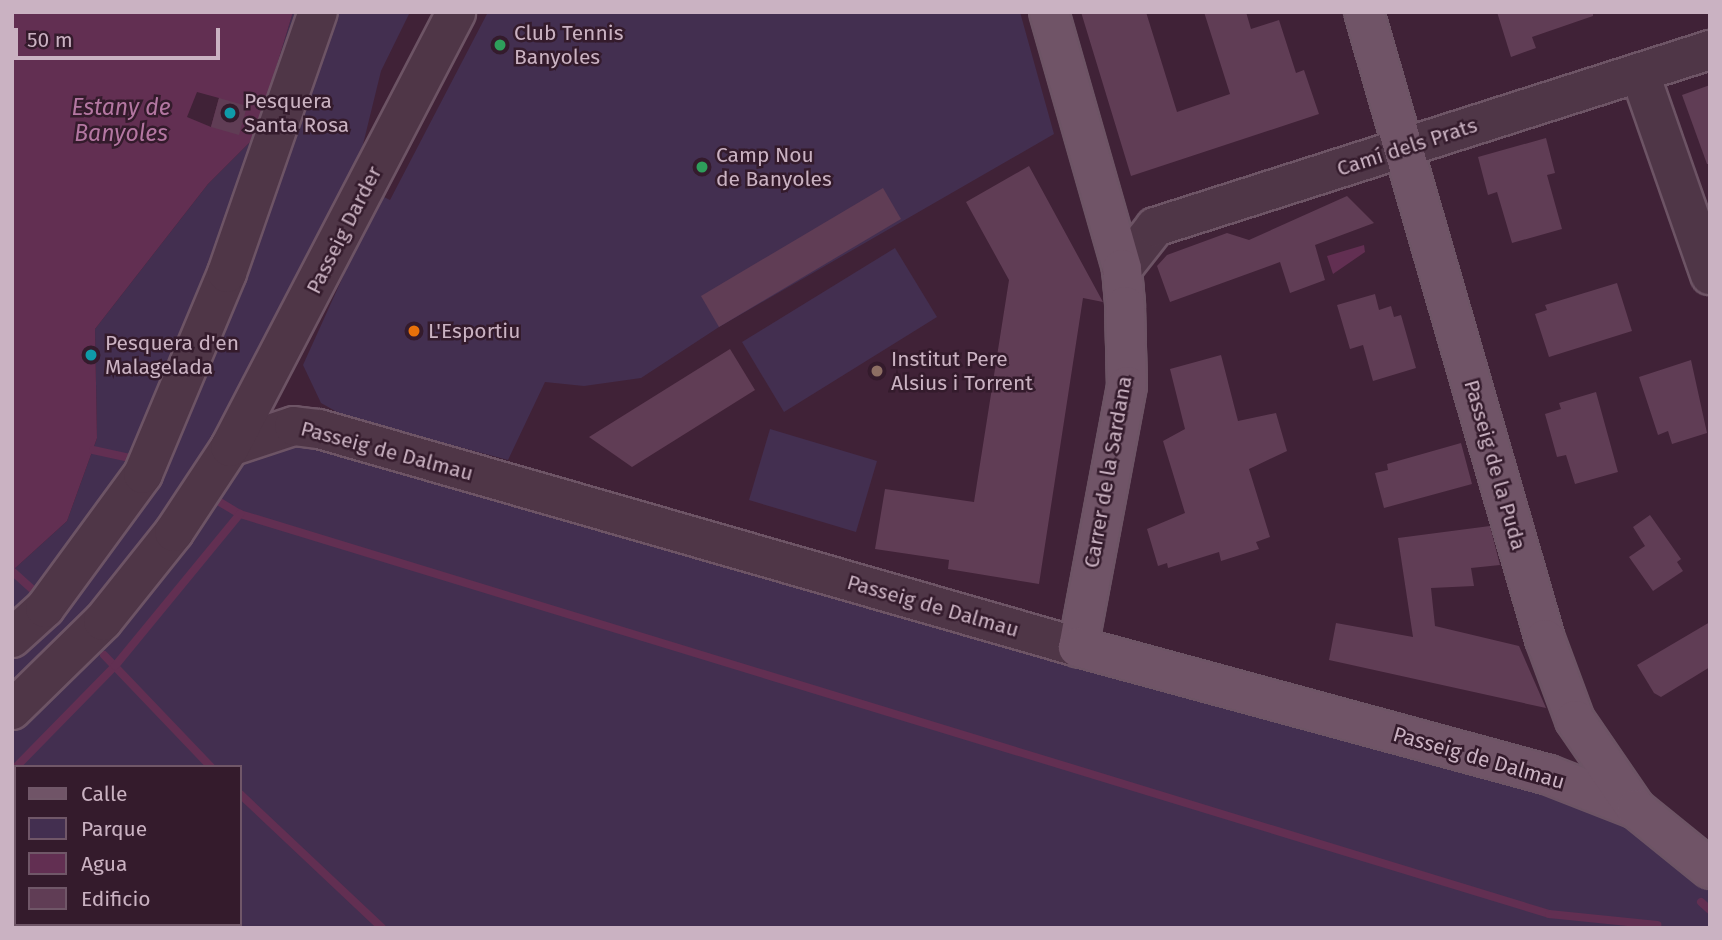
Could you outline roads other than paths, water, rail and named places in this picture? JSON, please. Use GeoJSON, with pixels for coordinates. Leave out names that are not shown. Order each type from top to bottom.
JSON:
{"type":"FeatureCollection","features":[{"type":"Feature","properties":{"kind":"main road","name":"Carrer de la Sardana"},"geometry":{"type":"LineString","coordinates":[[1049,12],[1122,269],[1127,386],[1078,647]]}},
{"type":"Feature","properties":{"kind":"main road","name":"Passeig de la Puda"},"geometry":{"type":"LineString","coordinates":[[1364,12],[1545,639],[1575,720],[1636,809],[1710,869]]}},
{"type":"Feature","properties":{"kind":"main road","name":"Passeig de Dalmau"},"geometry":{"type":"LineString","coordinates":[[1078,647],[1560,779],[1636,809]]}},
{"type":"Feature","properties":{"kind":"main road"},"geometry":{"type":"LineString","coordinates":[[1560,779],[1577,771],[1584,754],[1575,720]]}},
{"type":"Feature","properties":{"kind":"street"},"geometry":{"type":"LineString","coordinates":[[12,638],[44,608],[151,449],[186,379],[318,12]]}},
{"type":"Feature","properties":{"kind":"street","name":"Passeig Darder"},"geometry":{"type":"LineString","coordinates":[[12,709],[103,621],[174,532],[230,447],[456,12]]}},
{"type":"Feature","properties":{"kind":"street","name":"Camí dels Prats"},"geometry":{"type":"LineString","coordinates":[[1122,269],[1155,227],[1710,50]]}},
{"type":"Feature","properties":{"kind":"street"},"geometry":{"type":"LineString","coordinates":[[1640,74],[1710,275]]}},
{"type":"Feature","properties":{"kind":"street"},"geometry":{"type":"LineString","coordinates":[[280,355],[283,382],[294,405],[319,429]]}},
{"type":"Feature","properties":{"kind":"street","name":"Passeig de Dalmau"},"geometry":{"type":"LineString","coordinates":[[230,447],[294,426],[319,429],[1078,647]]}},
{"type":"Feature","properties":{"kind":"water","name":"Estany de Banyoles"},"geometry":{"type":"Polygon","coordinates":[[[12,12],[293,12],[255,137],[208,184],[95,329],[97,438],[67,521],[12,571],[12,12]]]}},
{"type":"Feature","properties":{"kind":"water"},"geometry":{"type":"Polygon","coordinates":[[[1364,245],[1365,252],[1333,274],[1327,256],[1364,245]]]}},
{"type":"Feature","properties":{"kind":"waterway"},"geometry":{"type":"LineString","coordinates":[[93,450],[139,460]]}},
{"type":"Feature","properties":{"kind":"waterway"},"geometry":{"type":"LineString","coordinates":[[218,501],[240,514],[1549,914],[1657,925]]}},
{"type":"Feature","properties":{"kind":"waterway"},"geometry":{"type":"LineString","coordinates":[[18,765],[115,666],[240,514]]}},
{"type":"Feature","properties":{"kind":"waterway"},"geometry":{"type":"LineString","coordinates":[[12,571],[40,596]]}},
{"type":"Feature","properties":{"kind":"waterway"},"geometry":{"type":"LineString","coordinates":[[104,655],[209,765]]}},
{"type":"Feature","properties":{"kind":"waterway"},"geometry":{"type":"LineString","coordinates":[[242,796],[382,928]]}},
{"type":"Feature","properties":{"kind":"waterway"},"geometry":{"type":"LineString","coordinates":[[1701,902],[1710,910]]}},
{"type":"Feature","properties":{"kind":"place","name":"Club Tennis Banyoles"},"geometry":{"type":"Point","coordinates":[500,45]}},
{"type":"Feature","properties":{"kind":"place","name":"Pesquera Santa Rosa"},"geometry":{"type":"Point","coordinates":[230,113]}},
{"type":"Feature","properties":{"kind":"place","name":"Camp Nou de Banyoles"},"geometry":{"type":"Point","coordinates":[702,167]}},
{"type":"Feature","properties":{"kind":"place","name":"L'Esportiu"},"geometry":{"type":"Point","coordinates":[414,331]}},
{"type":"Feature","properties":{"kind":"place","name":"Pesquera d'en Malagelada"},"geometry":{"type":"Point","coordinates":[91,355]}},
{"type":"Feature","properties":{"kind":"place","name":"Institut Pere Alsius i Torrent"},"geometry":{"type":"Point","coordinates":[877,371]}}]}
